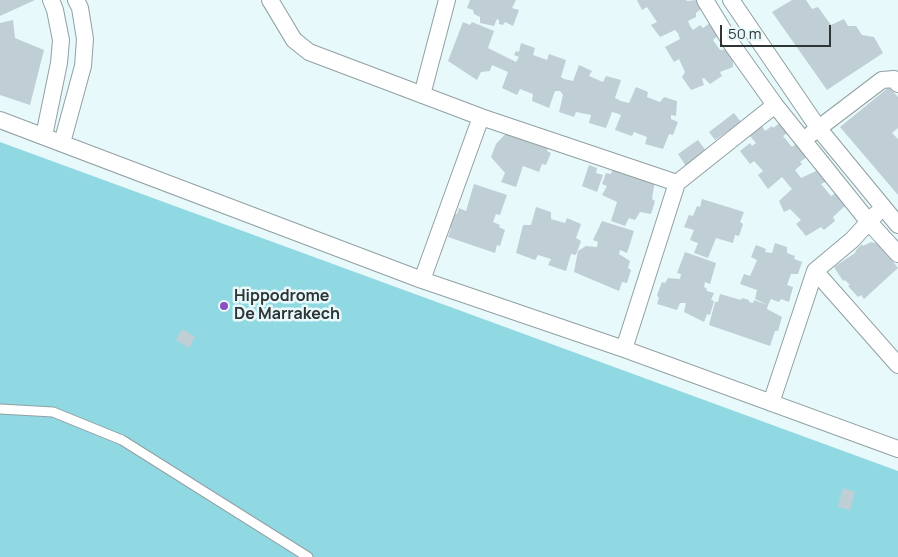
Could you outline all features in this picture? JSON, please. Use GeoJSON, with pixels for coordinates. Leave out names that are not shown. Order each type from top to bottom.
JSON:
{"type":"FeatureCollection","features":[{"type":"Feature","properties":{"kind":"street"},"geometry":{"type":"LineString","coordinates":[[44,136],[59,63],[61,40],[51,0]]}},
{"type":"Feature","properties":{"kind":"street"},"geometry":{"type":"LineString","coordinates":[[62,143],[83,66],[85,40],[80,8],[76,0]]}},
{"type":"Feature","properties":{"kind":"street"},"geometry":{"type":"LineString","coordinates":[[270,0],[294,40],[308,52],[481,117],[677,184]]}},
{"type":"Feature","properties":{"kind":"street"},"geometry":{"type":"LineString","coordinates":[[422,95],[447,0]]}},
{"type":"Feature","properties":{"kind":"street"},"geometry":{"type":"LineString","coordinates":[[706,0],[733,46],[775,105],[868,221],[898,254]]}},
{"type":"Feature","properties":{"kind":"street"},"geometry":{"type":"LineString","coordinates":[[731,0],[819,129],[898,227],[885,241],[852,240]]}},
{"type":"Feature","properties":{"kind":"street"},"geometry":{"type":"LineString","coordinates":[[803,140],[882,80],[894,79],[898,84]]}},
{"type":"Feature","properties":{"kind":"street"},"geometry":{"type":"LineString","coordinates":[[624,349],[677,184],[775,105]]}},
{"type":"Feature","properties":{"kind":"street"},"geometry":{"type":"LineString","coordinates":[[422,280],[481,117]]}},
{"type":"Feature","properties":{"kind":"street"},"geometry":{"type":"LineString","coordinates":[[0,120],[422,280],[624,349],[898,449]]}},
{"type":"Feature","properties":{"kind":"street"},"geometry":{"type":"LineString","coordinates":[[771,403],[815,271],[852,240],[868,221],[883,208]]}},
{"type":"Feature","properties":{"kind":"street"},"geometry":{"type":"LineString","coordinates":[[815,271],[898,365]]}},
{"type":"Feature","properties":{"kind":"lane"},"geometry":{"type":"LineString","coordinates":[[0,409],[53,412],[122,440],[308,557]]}},
{"type":"Feature","properties":{"kind":"shaded area","name":"Hippodrome De Marrakech"},"geometry":{"type":"Polygon","coordinates":[[[0,142],[898,471],[898,557],[0,557],[0,142]]]}},
{"type":"Feature","properties":{"kind":"building"},"geometry":{"type":"Polygon","coordinates":[[[0,0],[35,0],[0,16],[0,0]]]}},
{"type":"Feature","properties":{"kind":"building"},"geometry":{"type":"Polygon","coordinates":[[[470,0],[516,0],[512,8],[519,10],[513,26],[505,22],[503,25],[499,24],[497,19],[494,26],[480,23],[480,17],[474,14],[473,10],[467,8],[470,0]]]}},
{"type":"Feature","properties":{"kind":"building"},"geometry":{"type":"Polygon","coordinates":[[[637,0],[697,0],[701,9],[696,13],[696,17],[688,21],[690,26],[693,30],[700,25],[703,28],[710,23],[719,35],[713,40],[720,50],[727,49],[733,60],[733,67],[720,72],[722,76],[710,84],[704,78],[702,79],[704,85],[691,90],[682,77],[685,72],[679,59],[674,62],[665,47],[680,39],[678,33],[675,30],[660,37],[651,25],[657,22],[647,7],[642,10],[637,0]]]}},
{"type":"Feature","properties":{"kind":"building"},"geometry":{"type":"Polygon","coordinates":[[[792,0],[806,0],[812,9],[818,7],[831,25],[844,19],[848,26],[856,26],[862,35],[874,37],[883,53],[827,90],[772,12],[792,0]]]}},
{"type":"Feature","properties":{"kind":"building"},"geometry":{"type":"Polygon","coordinates":[[[13,20],[15,38],[44,50],[30,105],[0,95],[0,23],[13,20]]]}},
{"type":"Feature","properties":{"kind":"building"},"geometry":{"type":"Polygon","coordinates":[[[463,22],[470,25],[472,22],[494,31],[488,48],[516,62],[519,57],[514,55],[516,51],[519,52],[521,43],[535,48],[533,55],[547,60],[549,54],[566,60],[561,77],[564,79],[573,81],[579,65],[592,71],[589,76],[603,82],[606,76],[621,80],[615,98],[621,101],[629,103],[636,87],[648,92],[647,97],[660,102],[664,97],[677,101],[676,116],[671,115],[671,119],[678,122],[673,135],[669,134],[663,149],[645,144],[647,137],[634,132],[632,136],[615,130],[621,115],[616,113],[612,112],[606,128],[589,123],[591,115],[576,112],[574,117],[559,112],[563,95],[560,91],[555,91],[549,108],[532,101],[533,94],[520,89],[517,95],[502,88],[508,72],[492,65],[490,71],[481,72],[477,80],[448,61],[463,22]]]}},
{"type":"Feature","properties":{"kind":"building"},"geometry":{"type":"Polygon","coordinates":[[[889,87],[898,97],[898,128],[892,133],[898,139],[898,195],[840,127],[889,87]]]}},
{"type":"Feature","properties":{"kind":"building"},"geometry":{"type":"Polygon","coordinates":[[[734,113],[741,122],[715,140],[709,132],[734,113]]]}},
{"type":"Feature","properties":{"kind":"building"},"geometry":{"type":"Polygon","coordinates":[[[781,122],[789,132],[783,136],[792,147],[797,143],[808,156],[800,162],[802,164],[795,170],[801,178],[818,170],[827,181],[821,184],[831,196],[838,192],[846,205],[833,217],[835,221],[824,230],[821,227],[806,236],[796,224],[801,220],[790,209],[784,212],[779,201],[792,189],[782,177],[768,189],[758,175],[763,171],[754,161],[750,164],[740,151],[750,143],[752,146],[756,143],[750,136],[762,126],[765,131],[781,122]]]}},
{"type":"Feature","properties":{"kind":"building"},"geometry":{"type":"Polygon","coordinates":[[[510,129],[549,145],[547,151],[551,153],[546,165],[542,164],[539,172],[523,166],[516,187],[501,182],[505,173],[491,157],[496,144],[510,129]]]}},
{"type":"Feature","properties":{"kind":"building"},"geometry":{"type":"Polygon","coordinates":[[[698,140],[706,151],[686,166],[678,154],[698,140]]]}},
{"type":"Feature","properties":{"kind":"building"},"geometry":{"type":"Polygon","coordinates":[[[589,165],[597,168],[596,173],[603,175],[597,192],[582,186],[589,165]]]}},
{"type":"Feature","properties":{"kind":"building"},"geometry":{"type":"Polygon","coordinates":[[[614,166],[655,180],[652,199],[655,201],[651,214],[640,212],[635,220],[629,218],[625,226],[611,221],[617,202],[602,195],[607,186],[602,184],[606,173],[611,174],[614,166]]]}},
{"type":"Feature","properties":{"kind":"building"},"geometry":{"type":"Polygon","coordinates":[[[474,184],[507,195],[500,215],[496,214],[493,222],[505,230],[500,246],[497,245],[495,253],[448,237],[453,213],[457,214],[459,208],[466,211],[474,184]]]}},
{"type":"Feature","properties":{"kind":"building"},"geometry":{"type":"Polygon","coordinates":[[[702,199],[744,212],[740,222],[743,224],[739,236],[735,235],[733,243],[716,238],[708,258],[694,253],[698,243],[690,240],[694,230],[684,227],[689,215],[693,216],[697,206],[700,207],[702,199]]]}},
{"type":"Feature","properties":{"kind":"building"},"geometry":{"type":"Polygon","coordinates":[[[536,207],[551,212],[551,219],[565,223],[567,218],[581,224],[576,238],[581,241],[576,255],[571,254],[566,271],[548,265],[551,259],[538,255],[535,260],[516,253],[523,225],[531,225],[536,207]]]}},
{"type":"Feature","properties":{"kind":"building"},"geometry":{"type":"Polygon","coordinates":[[[602,221],[634,231],[627,253],[620,250],[619,254],[630,261],[628,268],[631,270],[627,283],[622,282],[619,291],[574,272],[578,251],[586,246],[597,247],[598,242],[593,240],[602,221]]]}},
{"type":"Feature","properties":{"kind":"building"},"geometry":{"type":"Polygon","coordinates":[[[877,241],[893,257],[892,260],[898,268],[864,299],[861,295],[858,297],[848,286],[850,285],[845,280],[843,281],[834,267],[855,253],[862,244],[863,246],[877,241]]]}},
{"type":"Feature","properties":{"kind":"building"},"geometry":{"type":"Polygon","coordinates":[[[775,243],[787,247],[787,253],[795,256],[794,259],[802,262],[798,274],[791,274],[787,285],[793,287],[789,302],[781,299],[779,302],[771,299],[768,305],[755,299],[757,290],[740,284],[744,274],[750,276],[757,260],[751,257],[756,245],[766,249],[765,252],[772,253],[775,243]]]}},
{"type":"Feature","properties":{"kind":"building"},"geometry":{"type":"Polygon","coordinates":[[[685,252],[716,263],[710,284],[705,282],[704,287],[707,291],[714,293],[711,300],[714,301],[710,315],[707,314],[704,322],[684,312],[686,303],[680,303],[677,310],[657,304],[659,298],[657,295],[662,282],[665,283],[668,278],[680,279],[681,274],[677,273],[685,252]]]}},
{"type":"Feature","properties":{"kind":"building"},"geometry":{"type":"Polygon","coordinates":[[[720,294],[741,300],[742,298],[753,303],[754,300],[768,305],[767,309],[782,317],[778,331],[775,331],[770,346],[709,325],[715,302],[718,302],[720,294]]]}},
{"type":"Feature","properties":{"kind":"building"},"geometry":{"type":"Polygon","coordinates":[[[182,329],[195,337],[189,348],[176,340],[182,329]]]}},
{"type":"Feature","properties":{"kind":"building"},"geometry":{"type":"Polygon","coordinates":[[[843,488],[855,492],[850,510],[838,507],[843,488]]]}},
{"type":"Feature","properties":{"kind":"place","name":"Hippodrome De Marrakech"},"geometry":{"type":"Point","coordinates":[224,306]}}]}
